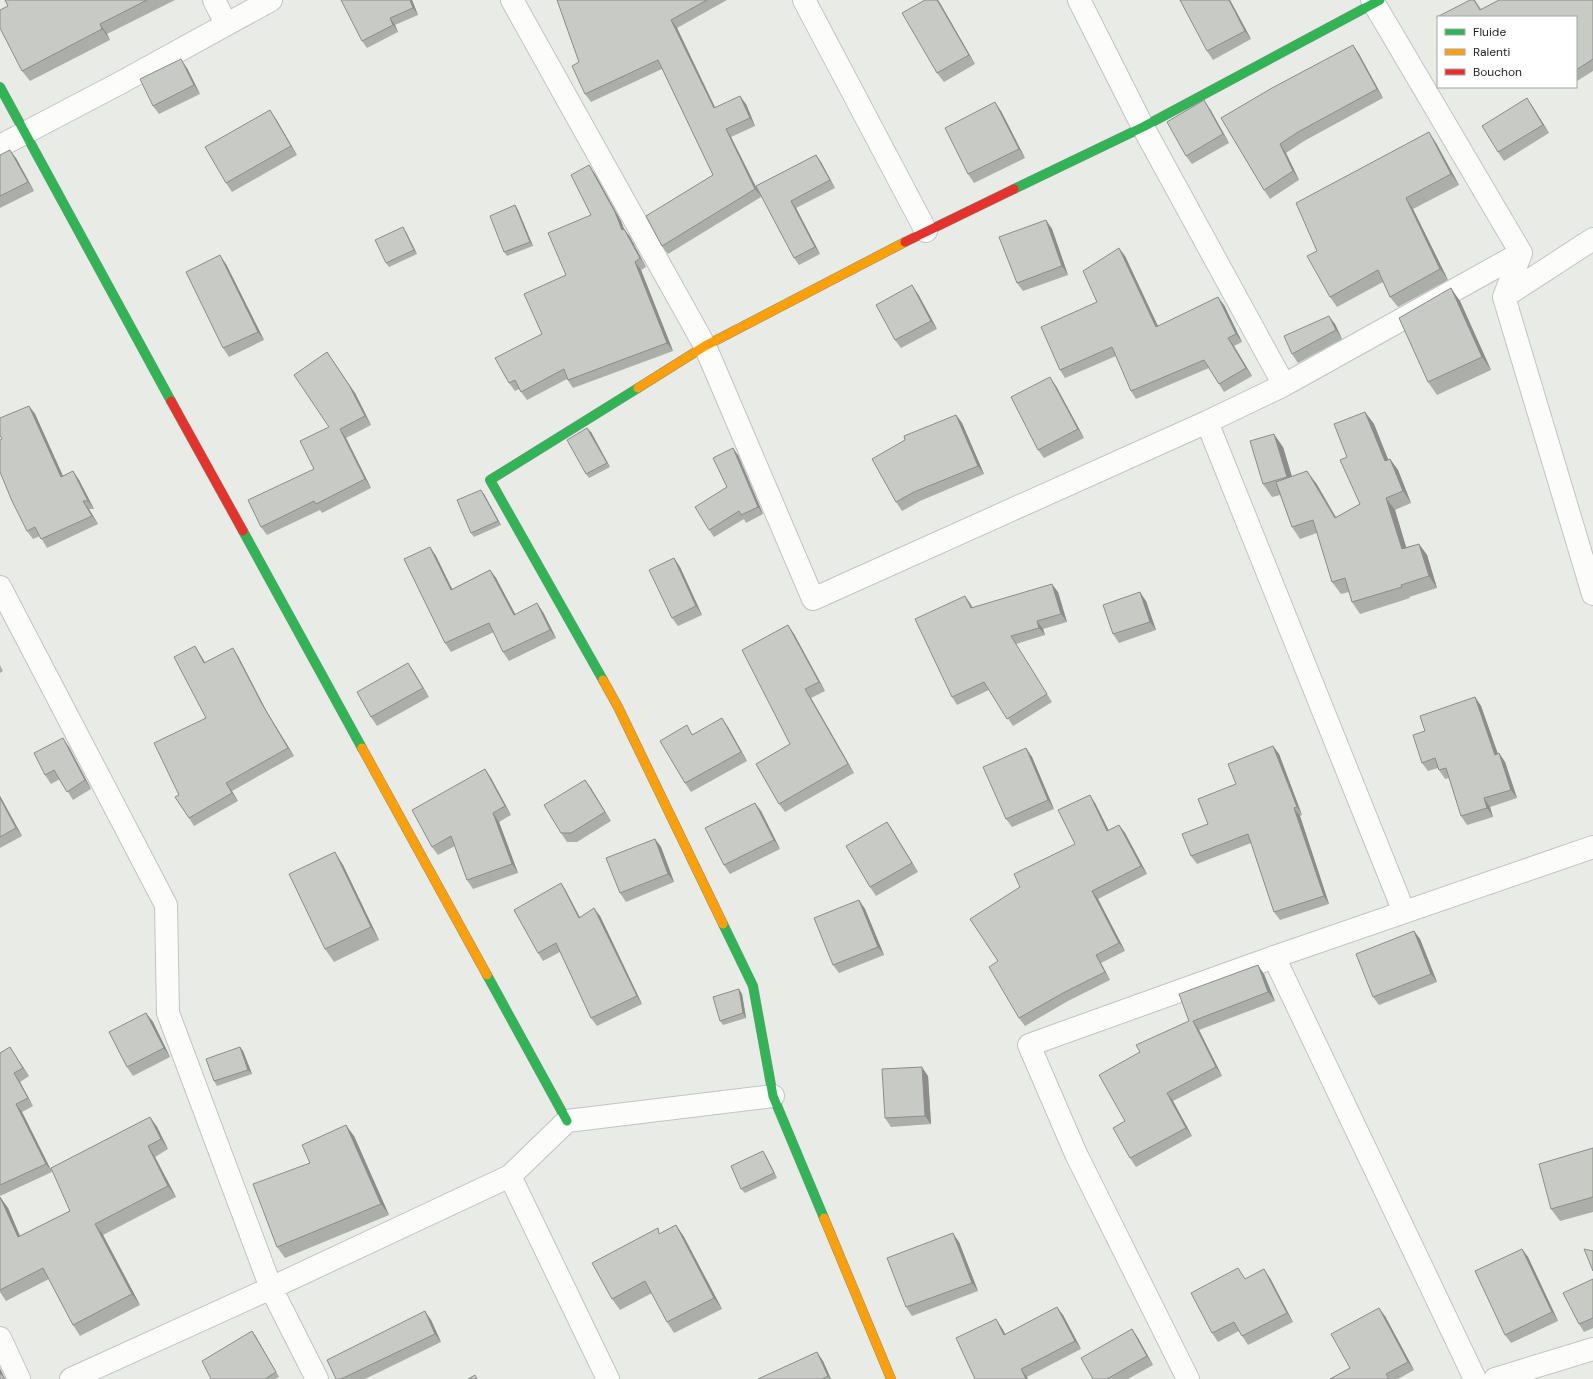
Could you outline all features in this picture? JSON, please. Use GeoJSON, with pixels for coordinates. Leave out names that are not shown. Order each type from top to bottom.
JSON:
{"type":"FeatureCollection","features":[{"type":"Feature","properties":{"kind":"street"},"geometry":{"type":"LineString","coordinates":[[214,0],[226,24]]}},
{"type":"Feature","properties":{"kind":"street"},"geometry":{"type":"LineString","coordinates":[[0,146],[120,83],[271,0]]}},
{"type":"Feature","properties":{"kind":"street"},"geometry":{"type":"LineString","coordinates":[[512,0],[705,346],[812,599],[1207,422],[1284,385],[1521,253]]}},
{"type":"Feature","properties":{"kind":"street"},"geometry":{"type":"LineString","coordinates":[[804,0],[926,230]]}},
{"type":"Feature","properties":{"kind":"street"},"geometry":{"type":"LineString","coordinates":[[1079,0],[1143,127],[1284,385]]}},
{"type":"Feature","properties":{"kind":"street"},"geometry":{"type":"LineString","coordinates":[[891,1379],[774,1096],[753,986],[618,707],[490,480],[705,346],[926,230],[1143,127],[1375,1],[1521,253]]}},
{"type":"Feature","properties":{"kind":"street"},"geometry":{"type":"LineString","coordinates":[[0,87],[24,134],[567,1121]]}},
{"type":"Feature","properties":{"kind":"street"},"geometry":{"type":"LineString","coordinates":[[1504,297],[1593,239]]}},
{"type":"Feature","properties":{"kind":"street"},"geometry":{"type":"LineString","coordinates":[[1521,253],[1504,297],[1593,594]]}},
{"type":"Feature","properties":{"kind":"street"},"geometry":{"type":"LineString","coordinates":[[1207,422],[1404,912]]}},
{"type":"Feature","properties":{"kind":"street"},"geometry":{"type":"LineString","coordinates":[[0,587],[166,905],[168,1013],[271,1288],[317,1379]]}},
{"type":"Feature","properties":{"kind":"street"},"geometry":{"type":"LineString","coordinates":[[1188,1379],[1076,1154],[1029,1045],[1274,957],[1593,847]]}},
{"type":"Feature","properties":{"kind":"street"},"geometry":{"type":"LineString","coordinates":[[1274,957],[1475,1379]]}},
{"type":"Feature","properties":{"kind":"street"},"geometry":{"type":"LineString","coordinates":[[71,1379],[271,1288],[510,1176],[567,1121],[774,1096]]}},
{"type":"Feature","properties":{"kind":"street"},"geometry":{"type":"LineString","coordinates":[[510,1176],[608,1379]]}},
{"type":"Feature","properties":{"kind":"street"},"geometry":{"type":"LineString","coordinates":[[0,1338],[19,1379]]}},
{"type":"Feature","properties":{"kind":"street"},"geometry":{"type":"LineString","coordinates":[[1494,1379],[1593,1349]]}},
{"type":"Feature","properties":{"kind":"building"},"geometry":{"type":"Polygon","coordinates":[[[5,0],[147,0],[100,24],[102,29],[22,71],[0,28],[0,10],[8,6],[5,0]]]}},
{"type":"Feature","properties":{"kind":"building"},"geometry":{"type":"Polygon","coordinates":[[[341,0],[410,0],[413,8],[390,18],[393,25],[362,41],[341,0]]]}},
{"type":"Feature","properties":{"kind":"building"},"geometry":{"type":"Polygon","coordinates":[[[557,0],[707,0],[671,20],[714,108],[740,96],[750,118],[726,129],[755,189],[662,246],[646,216],[713,175],[658,60],[585,94],[572,66],[579,62],[557,0]]]}},
{"type":"Feature","properties":{"kind":"building"},"geometry":{"type":"Polygon","coordinates":[[[925,0],[937,0],[969,55],[937,73],[902,13],[925,0]]]}},
{"type":"Feature","properties":{"kind":"building"},"geometry":{"type":"Polygon","coordinates":[[[1180,0],[1229,0],[1245,31],[1207,51],[1180,0]]]}},
{"type":"Feature","properties":{"kind":"building"},"geometry":{"type":"Polygon","coordinates":[[[1470,0],[1474,0],[1480,10],[1499,0],[1593,0],[1593,59],[1577,69],[1577,16],[1439,16],[1470,0]]]}},
{"type":"Feature","properties":{"kind":"building"},"geometry":{"type":"Polygon","coordinates":[[[1353,45],[1377,89],[1298,132],[1280,144],[1293,171],[1264,190],[1221,118],[1272,88],[1353,45]]]}},
{"type":"Feature","properties":{"kind":"building"},"geometry":{"type":"Polygon","coordinates":[[[181,59],[194,85],[153,106],[140,79],[181,59]]]}},
{"type":"Feature","properties":{"kind":"building"},"geometry":{"type":"Polygon","coordinates":[[[1527,98],[1543,125],[1498,152],[1482,126],[1527,98]]]}},
{"type":"Feature","properties":{"kind":"building"},"geometry":{"type":"Polygon","coordinates":[[[1204,100],[1223,134],[1186,156],[1167,122],[1204,100]]]}},
{"type":"Feature","properties":{"kind":"building"},"geometry":{"type":"Polygon","coordinates":[[[995,102],[1019,149],[968,174],[945,128],[995,102]]]}},
{"type":"Feature","properties":{"kind":"building"},"geometry":{"type":"Polygon","coordinates":[[[270,110],[291,146],[226,183],[205,147],[270,110]]]}},
{"type":"Feature","properties":{"kind":"building"},"geometry":{"type":"Polygon","coordinates":[[[1429,132],[1451,174],[1406,198],[1440,269],[1390,297],[1378,270],[1330,297],[1307,256],[1317,251],[1296,203],[1429,132]]]}},
{"type":"Feature","properties":{"kind":"building"},"geometry":{"type":"Polygon","coordinates":[[[10,150],[28,182],[0,196],[0,155],[10,150]]]}},
{"type":"Feature","properties":{"kind":"building"},"geometry":{"type":"Polygon","coordinates":[[[816,155],[830,180],[791,201],[815,247],[794,258],[756,186],[816,155]]]}},
{"type":"Feature","properties":{"kind":"building"},"geometry":{"type":"Polygon","coordinates":[[[589,165],[615,212],[622,230],[624,229],[640,258],[635,262],[667,343],[568,380],[564,369],[521,392],[515,380],[509,383],[495,358],[542,334],[524,294],[566,275],[548,233],[591,215],[571,175],[589,165]]]}},
{"type":"Feature","properties":{"kind":"building"},"geometry":{"type":"Polygon","coordinates":[[[515,205],[530,242],[504,252],[490,216],[515,205]]]}},
{"type":"Feature","properties":{"kind":"building"},"geometry":{"type":"Polygon","coordinates":[[[1046,220],[1062,266],[1017,283],[999,237],[1046,220]]]}},
{"type":"Feature","properties":{"kind":"building"},"geometry":{"type":"Polygon","coordinates":[[[403,227],[414,250],[386,263],[375,240],[403,227]]]}},
{"type":"Feature","properties":{"kind":"building"},"geometry":{"type":"Polygon","coordinates":[[[1119,248],[1156,327],[1218,297],[1236,334],[1228,338],[1246,368],[1219,384],[1204,360],[1131,391],[1112,347],[1060,370],[1041,327],[1097,302],[1083,271],[1119,248]]]}},
{"type":"Feature","properties":{"kind":"building"},"geometry":{"type":"Polygon","coordinates":[[[220,255],[258,332],[223,348],[186,272],[220,255]]]}},
{"type":"Feature","properties":{"kind":"building"},"geometry":{"type":"Polygon","coordinates":[[[912,285],[931,321],[895,340],[876,305],[912,285]]]}},
{"type":"Feature","properties":{"kind":"building"},"geometry":{"type":"Polygon","coordinates":[[[1451,288],[1482,357],[1428,382],[1399,318],[1451,288]]]}},
{"type":"Feature","properties":{"kind":"building"},"geometry":{"type":"Polygon","coordinates":[[[1329,316],[1336,330],[1292,354],[1284,336],[1329,316]]]}},
{"type":"Feature","properties":{"kind":"building"},"geometry":{"type":"Polygon","coordinates":[[[327,352],[349,385],[365,416],[340,429],[365,479],[316,504],[314,501],[261,527],[248,500],[314,469],[300,441],[329,427],[294,375],[327,352]]]}},
{"type":"Feature","properties":{"kind":"building"},"geometry":{"type":"Polygon","coordinates":[[[1050,377],[1078,429],[1038,450],[1011,397],[1050,377]]]}},
{"type":"Feature","properties":{"kind":"building"},"geometry":{"type":"Polygon","coordinates":[[[29,406],[61,477],[73,471],[88,501],[83,501],[92,516],[41,539],[35,527],[27,531],[0,472],[0,440],[2,439],[0,435],[0,418],[29,406]]]}},
{"type":"Feature","properties":{"kind":"building"},"geometry":{"type":"Polygon","coordinates":[[[1365,412],[1385,461],[1390,459],[1403,491],[1386,498],[1402,549],[1419,544],[1429,576],[1401,585],[1402,587],[1352,602],[1345,578],[1332,582],[1313,520],[1292,527],[1276,482],[1307,471],[1335,518],[1360,504],[1340,460],[1347,457],[1334,424],[1365,412]]]}},
{"type":"Feature","properties":{"kind":"building"},"geometry":{"type":"Polygon","coordinates":[[[956,415],[978,466],[914,492],[896,502],[872,459],[905,440],[904,436],[956,415]]]}},
{"type":"Feature","properties":{"kind":"building"},"geometry":{"type":"Polygon","coordinates":[[[587,428],[607,463],[586,474],[567,440],[587,428]]]}},
{"type":"Feature","properties":{"kind":"building"},"geometry":{"type":"Polygon","coordinates":[[[1274,434],[1287,477],[1263,484],[1250,441],[1274,434]]]}},
{"type":"Feature","properties":{"kind":"building"},"geometry":{"type":"Polygon","coordinates":[[[733,448],[758,507],[741,515],[739,511],[709,530],[695,507],[727,487],[713,458],[733,448]]]}},
{"type":"Feature","properties":{"kind":"building"},"geometry":{"type":"Polygon","coordinates":[[[481,490],[498,521],[471,533],[457,500],[481,490]]]}},
{"type":"Feature","properties":{"kind":"building"},"geometry":{"type":"Polygon","coordinates":[[[430,547],[451,590],[490,570],[514,615],[537,603],[550,630],[503,652],[489,623],[445,643],[404,559],[430,547]]]}},
{"type":"Feature","properties":{"kind":"building"},"geometry":{"type":"Polygon","coordinates":[[[674,558],[696,606],[672,618],[649,570],[674,558]]]}},
{"type":"Feature","properties":{"kind":"building"},"geometry":{"type":"Polygon","coordinates":[[[1052,584],[1061,614],[1037,621],[1039,628],[1011,636],[1047,694],[1007,719],[984,682],[952,697],[915,619],[965,596],[971,608],[1052,584]]]}},
{"type":"Feature","properties":{"kind":"building"},"geometry":{"type":"Polygon","coordinates":[[[1140,592],[1150,622],[1113,634],[1103,605],[1140,592]]]}},
{"type":"Feature","properties":{"kind":"building"},"geometry":{"type":"Polygon","coordinates":[[[788,625],[819,682],[805,689],[848,764],[779,804],[756,764],[790,744],[742,650],[788,625]]]}},
{"type":"Feature","properties":{"kind":"building"},"geometry":{"type":"Polygon","coordinates":[[[195,646],[204,663],[233,648],[262,704],[288,748],[226,783],[232,793],[189,818],[175,797],[179,795],[154,743],[206,718],[174,657],[195,646]]]}},
{"type":"Feature","properties":{"kind":"building"},"geometry":{"type":"Polygon","coordinates":[[[408,663],[423,688],[371,717],[357,692],[408,663]]]}},
{"type":"Feature","properties":{"kind":"building"},"geometry":{"type":"Polygon","coordinates":[[[1475,697],[1495,755],[1499,753],[1511,790],[1484,798],[1487,808],[1461,816],[1446,768],[1439,770],[1435,758],[1422,763],[1413,735],[1425,731],[1420,716],[1475,697]]]}},
{"type":"Feature","properties":{"kind":"building"},"geometry":{"type":"Polygon","coordinates":[[[722,718],[741,752],[685,783],[660,741],[687,725],[692,735],[722,718]]]}},
{"type":"Feature","properties":{"kind":"building"},"geometry":{"type":"Polygon","coordinates":[[[63,738],[85,780],[67,792],[54,770],[45,775],[34,753],[63,738]]]}},
{"type":"Feature","properties":{"kind":"building"},"geometry":{"type":"Polygon","coordinates":[[[1273,746],[1297,807],[1294,808],[1324,896],[1274,912],[1248,834],[1191,856],[1182,834],[1208,824],[1198,799],[1236,784],[1228,764],[1273,746]]]}},
{"type":"Feature","properties":{"kind":"building"},"geometry":{"type":"Polygon","coordinates":[[[1026,748],[1048,800],[1006,819],[983,767],[1026,748]]]}},
{"type":"Feature","properties":{"kind":"building"},"geometry":{"type":"Polygon","coordinates":[[[485,769],[505,806],[493,813],[512,864],[467,880],[451,836],[432,847],[412,810],[485,769]]]}},
{"type":"Feature","properties":{"kind":"building"},"geometry":{"type":"Polygon","coordinates":[[[585,780],[605,812],[571,833],[561,833],[544,805],[585,780]]]}},
{"type":"Feature","properties":{"kind":"building"},"geometry":{"type":"Polygon","coordinates":[[[1090,795],[1107,831],[1119,825],[1141,866],[1092,891],[1119,943],[1096,955],[1105,972],[1063,993],[1019,1018],[989,967],[998,961],[970,919],[1020,887],[1014,874],[1075,844],[1058,810],[1090,795]]]}},
{"type":"Feature","properties":{"kind":"building"},"geometry":{"type":"Polygon","coordinates":[[[0,798],[16,828],[0,837],[0,798]]]}},
{"type":"Feature","properties":{"kind":"building"},"geometry":{"type":"Polygon","coordinates":[[[755,803],[774,840],[724,865],[705,828],[755,803]]]}},
{"type":"Feature","properties":{"kind":"building"},"geometry":{"type":"Polygon","coordinates":[[[887,822],[912,863],[870,887],[846,846],[887,822]]]}},
{"type":"Feature","properties":{"kind":"building"},"geometry":{"type":"Polygon","coordinates":[[[655,839],[668,874],[620,893],[606,858],[655,839]]]}},
{"type":"Feature","properties":{"kind":"building"},"geometry":{"type":"Polygon","coordinates":[[[335,852],[371,927],[325,949],[289,874],[335,852]]]}},
{"type":"Feature","properties":{"kind":"building"},"geometry":{"type":"Polygon","coordinates":[[[561,883],[579,918],[594,908],[637,996],[591,1018],[556,943],[538,953],[514,910],[561,883]]]}},
{"type":"Feature","properties":{"kind":"building"},"geometry":{"type":"Polygon","coordinates":[[[859,900],[878,947],[833,965],[814,918],[859,900]]]}},
{"type":"Feature","properties":{"kind":"building"},"geometry":{"type":"Polygon","coordinates":[[[1414,931],[1431,974],[1373,997],[1356,954],[1414,931]]]}},
{"type":"Feature","properties":{"kind":"building"},"geometry":{"type":"Polygon","coordinates":[[[1258,965],[1268,992],[1193,1021],[1216,1067],[1167,1093],[1186,1128],[1130,1158],[1113,1128],[1125,1121],[1099,1075],[1140,1052],[1136,1045],[1189,1021],[1179,994],[1258,965]]]}},
{"type":"Feature","properties":{"kind":"building"},"geometry":{"type":"Polygon","coordinates":[[[739,989],[743,1013],[720,1021],[713,997],[739,989]]]}},
{"type":"Feature","properties":{"kind":"building"},"geometry":{"type":"Polygon","coordinates":[[[146,1013],[164,1048],[127,1067],[109,1032],[146,1013]]]}},
{"type":"Feature","properties":{"kind":"building"},"geometry":{"type":"Polygon","coordinates":[[[10,1047],[23,1068],[14,1073],[28,1098],[16,1104],[46,1164],[0,1185],[0,1053],[10,1047]]]}},
{"type":"Feature","properties":{"kind":"building"},"geometry":{"type":"Polygon","coordinates":[[[240,1047],[248,1070],[214,1081],[206,1059],[240,1047]]]}},
{"type":"Feature","properties":{"kind":"building"},"geometry":{"type":"Polygon","coordinates":[[[922,1067],[925,1116],[885,1118],[882,1069],[922,1067]]]}},
{"type":"Feature","properties":{"kind":"building"},"geometry":{"type":"Polygon","coordinates":[[[150,1117],[161,1139],[148,1146],[168,1186],[95,1224],[132,1294],[73,1325],[43,1268],[0,1290],[0,1197],[18,1237],[70,1211],[51,1168],[150,1117]]]}},
{"type":"Feature","properties":{"kind":"building"},"geometry":{"type":"Polygon","coordinates":[[[346,1125],[381,1204],[277,1247],[253,1184],[310,1163],[302,1145],[346,1125]]]}},
{"type":"Feature","properties":{"kind":"building"},"geometry":{"type":"Polygon","coordinates":[[[1593,1148],[1593,1197],[1551,1209],[1539,1164],[1593,1148]]]}},
{"type":"Feature","properties":{"kind":"building"},"geometry":{"type":"Polygon","coordinates":[[[763,1151],[774,1173],[741,1189],[731,1166],[763,1151]]]}},
{"type":"Feature","properties":{"kind":"building"},"geometry":{"type":"Polygon","coordinates":[[[676,1225],[714,1298],[667,1322],[645,1281],[612,1299],[592,1263],[658,1228],[659,1234],[676,1225]]]}},
{"type":"Feature","properties":{"kind":"building"},"geometry":{"type":"Polygon","coordinates":[[[953,1233],[972,1283],[906,1307],[887,1258],[953,1233]]]}},
{"type":"Feature","properties":{"kind":"building"},"geometry":{"type":"Polygon","coordinates":[[[1522,1249],[1552,1312],[1505,1335],[1475,1271],[1522,1249]]]}},
{"type":"Feature","properties":{"kind":"building"},"geometry":{"type":"Polygon","coordinates":[[[1584,1249],[1593,1251],[1593,1271],[1584,1249]]]}},
{"type":"Feature","properties":{"kind":"building"},"geometry":{"type":"Polygon","coordinates":[[[1238,1268],[1245,1279],[1264,1269],[1287,1313],[1242,1336],[1234,1322],[1212,1333],[1191,1293],[1238,1268]]]}},
{"type":"Feature","properties":{"kind":"building"},"geometry":{"type":"Polygon","coordinates":[[[1593,1279],[1593,1318],[1579,1324],[1563,1293],[1593,1279]]]}},
{"type":"Feature","properties":{"kind":"building"},"geometry":{"type":"Polygon","coordinates":[[[1057,1307],[1075,1341],[1021,1369],[1026,1379],[975,1379],[956,1338],[996,1319],[1004,1335],[1057,1307]]]}},
{"type":"Feature","properties":{"kind":"building"},"geometry":{"type":"Polygon","coordinates":[[[1379,1308],[1408,1362],[1386,1374],[1389,1379],[1330,1379],[1350,1368],[1331,1334],[1379,1308]]]}},
{"type":"Feature","properties":{"kind":"building"},"geometry":{"type":"Polygon","coordinates":[[[425,1311],[435,1334],[341,1379],[336,1379],[327,1360],[425,1311]]]}},
{"type":"Feature","properties":{"kind":"building"},"geometry":{"type":"Polygon","coordinates":[[[1132,1329],[1147,1356],[1107,1379],[1093,1379],[1081,1358],[1132,1329]]]}},
{"type":"Feature","properties":{"kind":"building"},"geometry":{"type":"Polygon","coordinates":[[[252,1331],[276,1372],[265,1379],[211,1379],[202,1361],[252,1331]]]}},
{"type":"Feature","properties":{"kind":"building"},"geometry":{"type":"Polygon","coordinates":[[[817,1352],[828,1376],[822,1379],[758,1379],[817,1352]]]}},
{"type":"Feature","properties":{"kind":"building"},"geometry":{"type":"Polygon","coordinates":[[[0,1373],[1,1374],[5,1379],[0,1379],[0,1373]]]}},
{"type":"Feature","properties":{"kind":"building"},"geometry":{"type":"Polygon","coordinates":[[[475,1375],[477,1379],[468,1379],[475,1375]]]}},
{"type":"Feature","properties":{"kind":"traffic: fast"},"geometry":{"type":"LineString","coordinates":[[1014,189],[1143,127],[1380,0]]}},
{"type":"Feature","properties":{"kind":"traffic: fast"},"geometry":{"type":"LineString","coordinates":[[0,87],[171,401]]}},
{"type":"Feature","properties":{"kind":"traffic: fast"},"geometry":{"type":"LineString","coordinates":[[603,680],[490,480],[638,388]]}},
{"type":"Feature","properties":{"kind":"traffic: fast"},"geometry":{"type":"LineString","coordinates":[[243,531],[362,748]]}},
{"type":"Feature","properties":{"kind":"traffic: fast"},"geometry":{"type":"LineString","coordinates":[[723,924],[753,986],[773,1096],[824,1218]]}},
{"type":"Feature","properties":{"kind":"traffic: fast"},"geometry":{"type":"LineString","coordinates":[[487,975],[567,1121]]}},
{"type":"Feature","properties":{"kind":"traffic: slow"},"geometry":{"type":"LineString","coordinates":[[638,388],[705,346],[905,242]]}},
{"type":"Feature","properties":{"kind":"traffic: slow"},"geometry":{"type":"LineString","coordinates":[[603,680],[618,707],[723,924]]}},
{"type":"Feature","properties":{"kind":"traffic: slow"},"geometry":{"type":"LineString","coordinates":[[362,748],[487,975]]}},
{"type":"Feature","properties":{"kind":"traffic: slow"},"geometry":{"type":"LineString","coordinates":[[824,1218],[891,1379]]}},
{"type":"Feature","properties":{"kind":"traffic: jam"},"geometry":{"type":"LineString","coordinates":[[905,242],[1014,189]]}},
{"type":"Feature","properties":{"kind":"traffic: jam"},"geometry":{"type":"LineString","coordinates":[[171,401],[243,531]]}}]}
